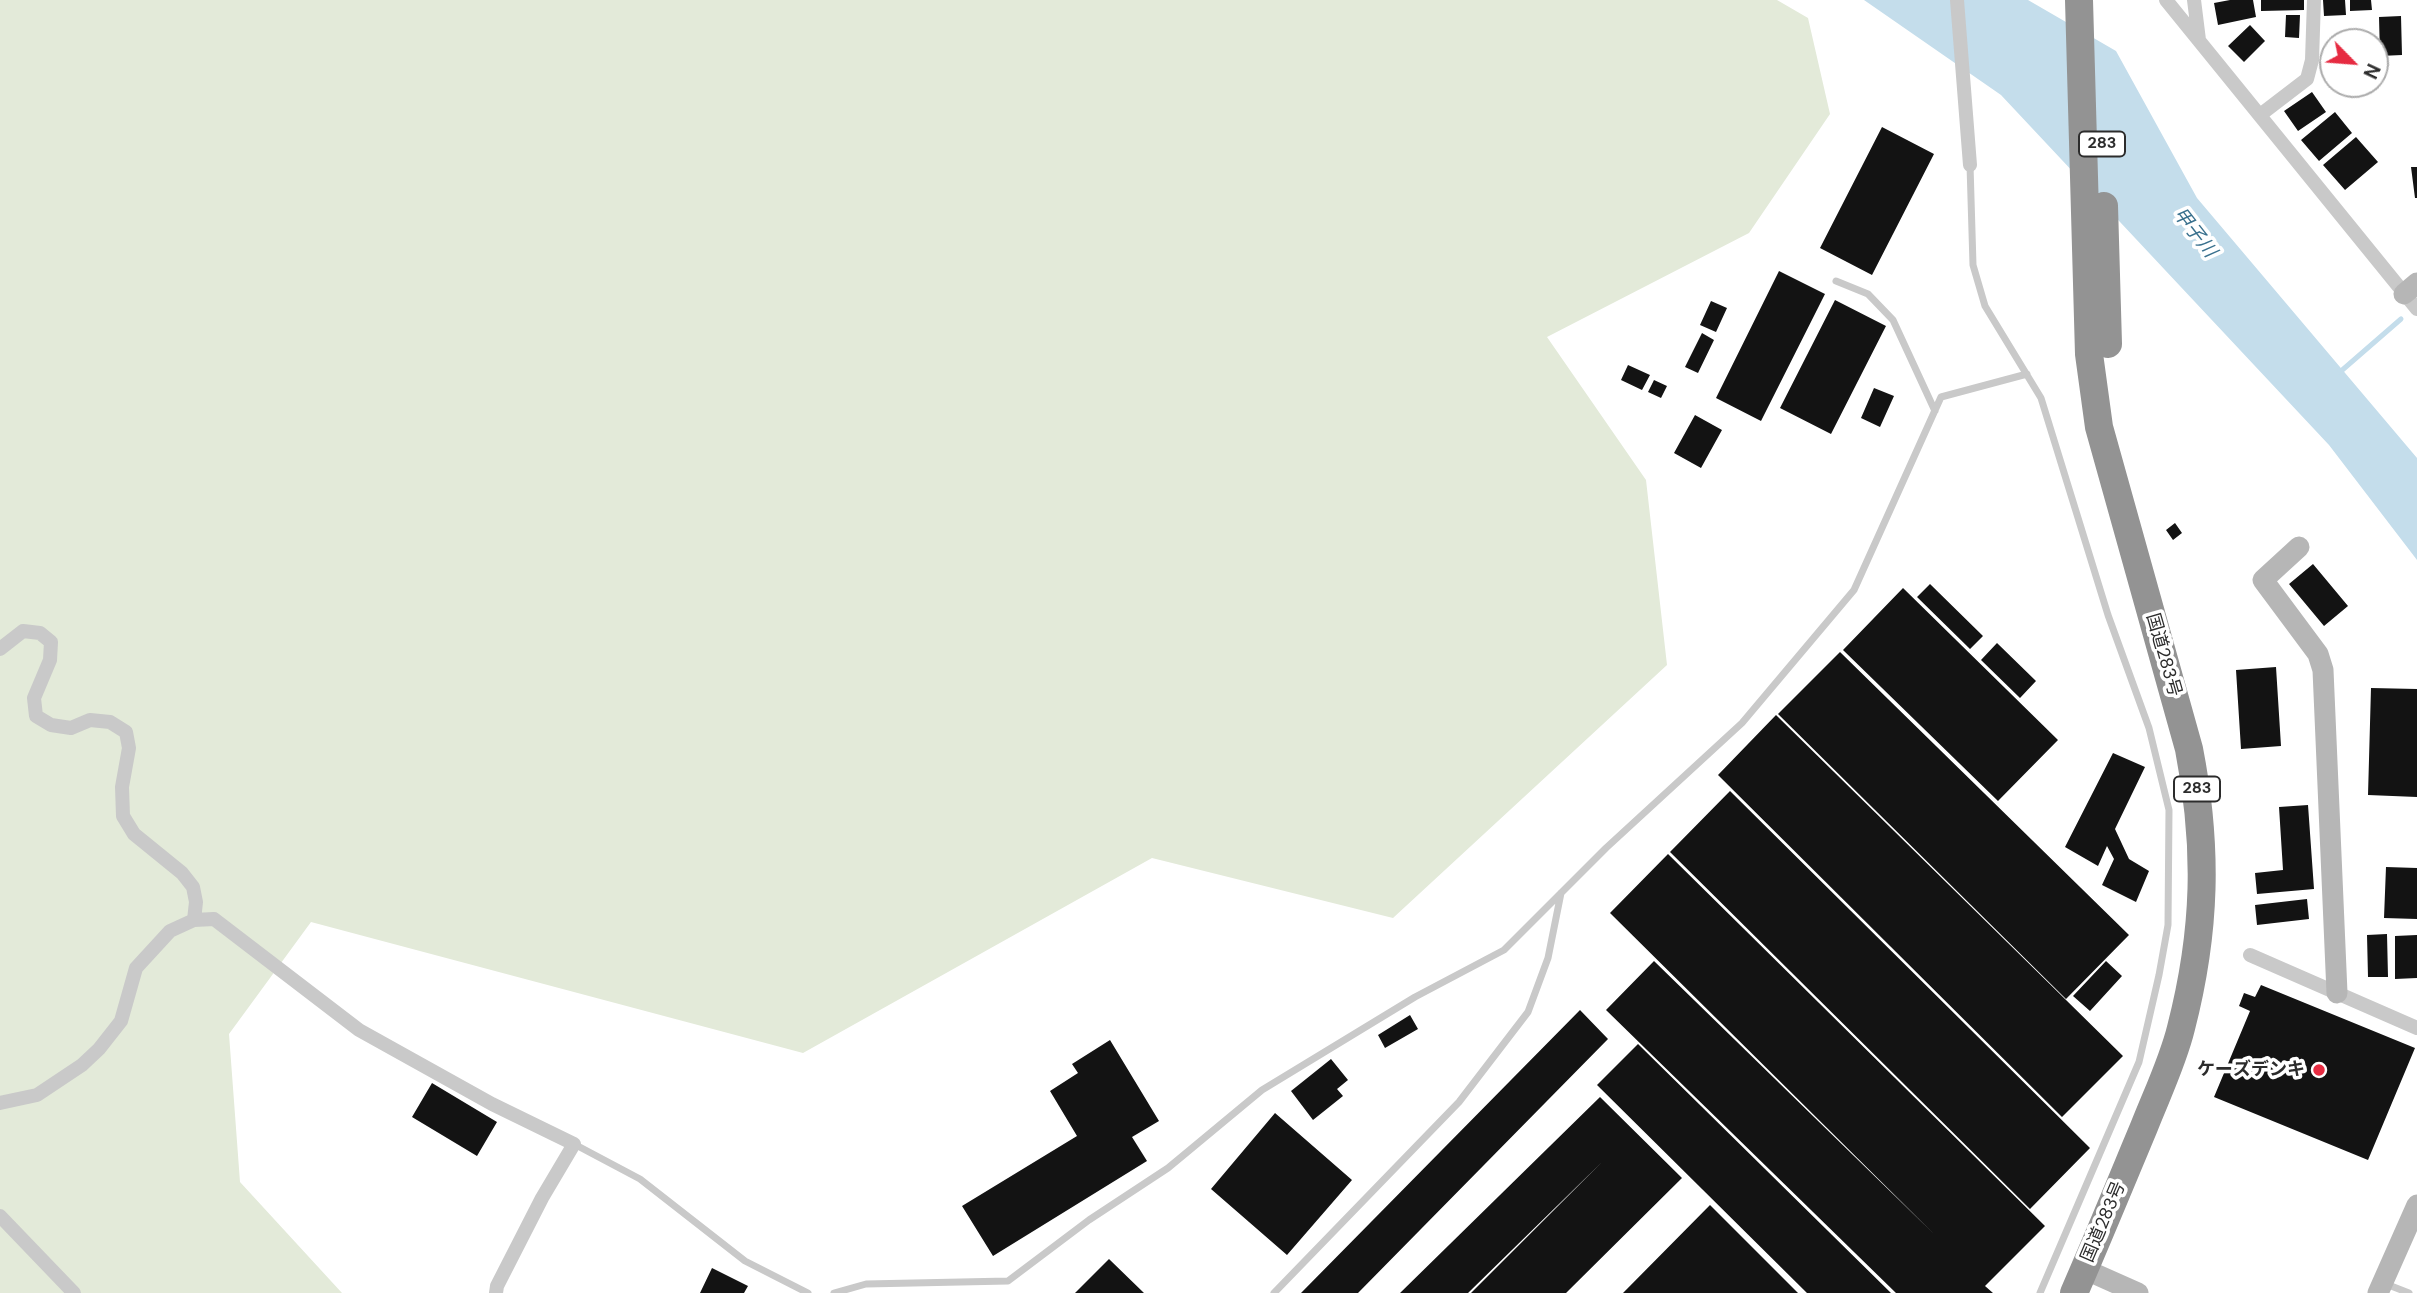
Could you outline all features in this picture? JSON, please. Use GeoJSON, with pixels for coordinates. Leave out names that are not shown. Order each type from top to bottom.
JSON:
{"type":"FeatureCollection","features":[{"type":"Feature","properties":{"kind":"highway","name":"国道283号"},"geometry":{"type":"LineString","coordinates":[[2079,0],[2096,282],[2108,354],[2113,407],[2129,474],[2203,730],[2214,785],[2221,842],[2217,943],[2203,1022],[2181,1084],[2088,1283]]}},
{"type":"Feature","properties":{"kind":"highway","name":"国道283号"},"geometry":{"type":"LineString","coordinates":[[2096,282],[2098,0]]}},
{"type":"Feature","properties":{"kind":"street"},"geometry":{"type":"LineString","coordinates":[[1957,0],[1970,165]]}},
{"type":"Feature","properties":{"kind":"street"},"geometry":{"type":"LineString","coordinates":[[2166,0],[2412,295]]}},
{"type":"Feature","properties":{"kind":"street"},"geometry":{"type":"LineString","coordinates":[[2194,0],[2199,40]]}},
{"type":"Feature","properties":{"kind":"street"},"geometry":{"type":"LineString","coordinates":[[2260,116],[2306,79],[2312,60],[2314,0]]}},
{"type":"Feature","properties":{"kind":"street"},"geometry":{"type":"LineString","coordinates":[[2299,547],[2263,580],[2318,654],[2323,670],[2337,993]]}},
{"type":"Feature","properties":{"kind":"street"},"geometry":{"type":"LineString","coordinates":[[0,649],[23,631],[40,633],[51,642],[50,660],[34,698],[36,716],[51,725],[71,728],[90,720],[110,722],[126,732],[129,748],[122,787],[123,816],[134,834],[182,873],[193,887],[196,902],[194,920]]}},
{"type":"Feature","properties":{"kind":"street"},"geometry":{"type":"LineString","coordinates":[[0,1103],[37,1095],[82,1065],[99,1049],[121,1021],[136,968],[170,931],[194,920],[214,919],[359,1030],[492,1104],[574,1144],[542,1198],[496,1286],[496,1293]]}},
{"type":"Feature","properties":{"kind":"street"},"geometry":{"type":"LineString","coordinates":[[2250,955],[2417,1028]]}},
{"type":"Feature","properties":{"kind":"street"},"geometry":{"type":"LineString","coordinates":[[2380,1288],[2417,1205]]}},
{"type":"Feature","properties":{"kind":"street"},"geometry":{"type":"LineString","coordinates":[[0,1216],[74,1293]]}},
{"type":"Feature","properties":{"kind":"street"},"geometry":{"type":"LineString","coordinates":[[2088,1283],[2138,1293]]}},
{"type":"Feature","properties":{"kind":"lane"},"geometry":{"type":"LineString","coordinates":[[1970,165],[1973,265],[1985,306],[2041,398],[2108,615],[2149,728],[2169,810],[2168,925],[2139,1062],[2040,1293]]}},
{"type":"Feature","properties":{"kind":"lane"},"geometry":{"type":"LineString","coordinates":[[1836,281],[1868,294],[1893,320],[1935,411]]}},
{"type":"Feature","properties":{"kind":"lane"},"geometry":{"type":"LineString","coordinates":[[834,1293],[866,1284],[1008,1281],[1090,1220],[1168,1168],[1262,1090],[1415,997],[1504,950],[1606,848],[1742,723],[1854,590],[1941,397],[2027,374]]}},
{"type":"Feature","properties":{"kind":"lane"},"geometry":{"type":"LineString","coordinates":[[1274,1293],[1459,1102],[1528,1012],[1548,958],[1561,893]]}},
{"type":"Feature","properties":{"kind":"lane"},"geometry":{"type":"LineString","coordinates":[[574,1144],[640,1178],[745,1261],[807,1293]]}},
{"type":"Feature","properties":{"kind":"lane"},"geometry":{"type":"LineString","coordinates":[[2380,1288],[2409,1293]]}},
{"type":"Feature","properties":{"kind":"green space"},"geometry":{"type":"Polygon","coordinates":[[[0,0],[1777,0],[1808,18],[1830,114],[1749,233],[1547,337],[1646,480],[1667,665],[1393,918],[1152,858],[803,1053],[311,922],[229,1034],[240,1182],[342,1293],[0,1293],[0,0]]]}},
{"type":"Feature","properties":{"kind":"water","name":"甲子川"},"geometry":{"type":"Polygon","coordinates":[[[1864,0],[2028,0],[2116,51],[2197,198],[2417,458],[2417,560],[2329,445],[2001,95],[1864,0]]]}},
{"type":"Feature","properties":{"kind":"building"},"geometry":{"type":"Polygon","coordinates":[[[2253,0],[2256,17],[2218,25],[2214,3],[2253,0]]]}},
{"type":"Feature","properties":{"kind":"building"},"geometry":{"type":"Polygon","coordinates":[[[2261,0],[2304,0],[2304,10],[2261,11],[2261,0]]]}},
{"type":"Feature","properties":{"kind":"building"},"geometry":{"type":"Polygon","coordinates":[[[2323,0],[2345,0],[2346,15],[2324,16],[2323,0]]]}},
{"type":"Feature","properties":{"kind":"building"},"geometry":{"type":"Polygon","coordinates":[[[2350,0],[2371,0],[2372,10],[2350,11],[2350,0]]]}},
{"type":"Feature","properties":{"kind":"building"},"geometry":{"type":"Polygon","coordinates":[[[2286,15],[2300,15],[2299,38],[2285,37],[2286,15]]]}},
{"type":"Feature","properties":{"kind":"building"},"geometry":{"type":"Polygon","coordinates":[[[2401,16],[2402,55],[2389,56],[2389,28],[2379,28],[2379,17],[2401,16]]]}},
{"type":"Feature","properties":{"kind":"building"},"geometry":{"type":"Polygon","coordinates":[[[2250,25],[2265,41],[2244,62],[2228,46],[2250,25]]]}},
{"type":"Feature","properties":{"kind":"building"},"geometry":{"type":"Polygon","coordinates":[[[2312,92],[2326,112],[2298,131],[2284,111],[2312,92]]]}},
{"type":"Feature","properties":{"kind":"building"},"geometry":{"type":"Polygon","coordinates":[[[2335,112],[2352,133],[2319,161],[2301,140],[2335,112]]]}},
{"type":"Feature","properties":{"kind":"building"},"geometry":{"type":"Polygon","coordinates":[[[1882,127],[1934,154],[1872,275],[1820,248],[1882,127]]]}},
{"type":"Feature","properties":{"kind":"building"},"geometry":{"type":"Polygon","coordinates":[[[2356,137],[2378,162],[2345,190],[2323,165],[2356,137]]]}},
{"type":"Feature","properties":{"kind":"building"},"geometry":{"type":"Polygon","coordinates":[[[2411,167],[2417,167],[2417,198],[2415,198],[2411,167]]]}},
{"type":"Feature","properties":{"kind":"building"},"geometry":{"type":"Polygon","coordinates":[[[1779,271],[1825,294],[1761,421],[1716,398],[1779,271]]]}},
{"type":"Feature","properties":{"kind":"building"},"geometry":{"type":"Polygon","coordinates":[[[1835,300],[1886,326],[1831,434],[1780,408],[1835,300]]]}},
{"type":"Feature","properties":{"kind":"building"},"geometry":{"type":"Polygon","coordinates":[[[1711,301],[1727,308],[1716,332],[1700,325],[1711,301]]]}},
{"type":"Feature","properties":{"kind":"building"},"geometry":{"type":"Polygon","coordinates":[[[1702,333],[1714,340],[1698,373],[1685,367],[1702,333]]]}},
{"type":"Feature","properties":{"kind":"building"},"geometry":{"type":"Polygon","coordinates":[[[1628,365],[1650,375],[1642,390],[1621,380],[1628,365]]]}},
{"type":"Feature","properties":{"kind":"building"},"geometry":{"type":"Polygon","coordinates":[[[1654,380],[1667,386],[1661,398],[1648,392],[1654,380]]]}},
{"type":"Feature","properties":{"kind":"building"},"geometry":{"type":"Polygon","coordinates":[[[1874,388],[1894,396],[1880,427],[1861,418],[1874,388]]]}},
{"type":"Feature","properties":{"kind":"building"},"geometry":{"type":"Polygon","coordinates":[[[1695,415],[1722,430],[1701,468],[1674,453],[1695,415]]]}},
{"type":"Feature","properties":{"kind":"building"},"geometry":{"type":"Polygon","coordinates":[[[2175,523],[2182,533],[2173,540],[2166,530],[2175,523]]]}},
{"type":"Feature","properties":{"kind":"building"},"geometry":{"type":"Polygon","coordinates":[[[2313,564],[2348,606],[2324,626],[2289,584],[2313,564]]]}},
{"type":"Feature","properties":{"kind":"building"},"geometry":{"type":"Polygon","coordinates":[[[1930,584],[1983,636],[1970,649],[1917,597],[1930,584]]]}},
{"type":"Feature","properties":{"kind":"building"},"geometry":{"type":"Polygon","coordinates":[[[1903,588],[2058,740],[1998,801],[1843,650],[1903,588]]]}},
{"type":"Feature","properties":{"kind":"building"},"geometry":{"type":"Polygon","coordinates":[[[1997,643],[2036,681],[2020,698],[1981,660],[1997,643]]]}},
{"type":"Feature","properties":{"kind":"building"},"geometry":{"type":"Polygon","coordinates":[[[1840,652],[2129,935],[2066,999],[1778,714],[1840,652]]]}},
{"type":"Feature","properties":{"kind":"building"},"geometry":{"type":"Polygon","coordinates":[[[2276,667],[2281,746],[2241,749],[2236,670],[2276,667]]]}},
{"type":"Feature","properties":{"kind":"building"},"geometry":{"type":"Polygon","coordinates":[[[2371,688],[2417,689],[2417,797],[2368,795],[2371,688]]]}},
{"type":"Feature","properties":{"kind":"building"},"geometry":{"type":"Polygon","coordinates":[[[1776,715],[2123,1056],[2062,1117],[1718,775],[1776,715]]]}},
{"type":"Feature","properties":{"kind":"building"},"geometry":{"type":"Polygon","coordinates":[[[2113,753],[2145,767],[2115,829],[2129,859],[2149,871],[2136,902],[2102,885],[2114,859],[2107,846],[2098,866],[2065,847],[2113,753]]]}},
{"type":"Feature","properties":{"kind":"building"},"geometry":{"type":"Polygon","coordinates":[[[1730,791],[2090,1148],[2030,1209],[1670,852],[1730,791]]]}},
{"type":"Feature","properties":{"kind":"building"},"geometry":{"type":"Polygon","coordinates":[[[2308,805],[2314,889],[2257,894],[2255,873],[2283,870],[2279,807],[2308,805]]]}},
{"type":"Feature","properties":{"kind":"building"},"geometry":{"type":"Polygon","coordinates":[[[1668,854],[2045,1226],[1985,1286],[1993,1293],[1896,1293],[1606,1010],[1654,961],[1935,1235],[1610,913],[1668,854]]]}},
{"type":"Feature","properties":{"kind":"building"},"geometry":{"type":"Polygon","coordinates":[[[2386,867],[2417,868],[2417,919],[2384,918],[2386,867]]]}},
{"type":"Feature","properties":{"kind":"building"},"geometry":{"type":"Polygon","coordinates":[[[2307,899],[2309,919],[2257,925],[2255,905],[2307,899]]]}},
{"type":"Feature","properties":{"kind":"building"},"geometry":{"type":"Polygon","coordinates":[[[2387,934],[2388,977],[2368,977],[2367,935],[2387,934]]]}},
{"type":"Feature","properties":{"kind":"building"},"geometry":{"type":"Polygon","coordinates":[[[2417,935],[2417,978],[2395,979],[2395,936],[2417,935]]]}},
{"type":"Feature","properties":{"kind":"building"},"geometry":{"type":"Polygon","coordinates":[[[2106,961],[2122,976],[2090,1011],[2073,996],[2106,961]]]}},
{"type":"Feature","properties":{"kind":"building"},"geometry":{"type":"Polygon","coordinates":[[[2261,985],[2415,1048],[2368,1160],[2214,1097],[2250,1011],[2239,1006],[2244,993],[2255,997],[2261,985]]]}},
{"type":"Feature","properties":{"kind":"building"},"geometry":{"type":"Polygon","coordinates":[[[1580,1010],[1608,1039],[1358,1293],[1301,1293],[1580,1010]]]}},
{"type":"Feature","properties":{"kind":"building"},"geometry":{"type":"Polygon","coordinates":[[[1410,1015],[1418,1029],[1385,1048],[1378,1035],[1410,1015]]]}},
{"type":"Feature","properties":{"kind":"building"},"geometry":{"type":"Polygon","coordinates":[[[1110,1040],[1159,1121],[1132,1137],[1147,1161],[993,1256],[962,1206],[1077,1136],[1050,1091],[1078,1073],[1072,1064],[1110,1040]]]}},
{"type":"Feature","properties":{"kind":"building"},"geometry":{"type":"Polygon","coordinates":[[[1638,1044],[1891,1293],[1807,1293],[1597,1085],[1638,1044]]]}},
{"type":"Feature","properties":{"kind":"building"},"geometry":{"type":"Polygon","coordinates":[[[1331,1059],[1348,1080],[1337,1089],[1343,1096],[1313,1120],[1291,1091],[1331,1059]]]}},
{"type":"Feature","properties":{"kind":"building"},"geometry":{"type":"Polygon","coordinates":[[[432,1083],[497,1122],[477,1156],[412,1117],[432,1083]]]}},
{"type":"Feature","properties":{"kind":"building"},"geometry":{"type":"Polygon","coordinates":[[[1600,1097],[1682,1178],[1566,1293],[1471,1293],[1602,1162],[1468,1293],[1400,1293],[1600,1097]]]}},
{"type":"Feature","properties":{"kind":"building"},"geometry":{"type":"Polygon","coordinates":[[[1275,1113],[1352,1180],[1287,1255],[1211,1189],[1275,1113]]]}},
{"type":"Feature","properties":{"kind":"building"},"geometry":{"type":"Polygon","coordinates":[[[1710,1205],[1798,1293],[1623,1293],[1710,1205]]]}},
{"type":"Feature","properties":{"kind":"building"},"geometry":{"type":"Polygon","coordinates":[[[1109,1259],[1144,1293],[1075,1293],[1109,1259]]]}},
{"type":"Feature","properties":{"kind":"building"},"geometry":{"type":"Polygon","coordinates":[[[712,1268],[748,1286],[744,1293],[700,1293],[712,1268]]]}},
{"type":"Feature","properties":{"kind":"waterway"},"geometry":{"type":"LineString","coordinates":[[2340,372],[2401,319]]}},
{"type":"Feature","properties":{"kind":"place","name":"ケーズデンキ"},"geometry":{"type":"Point","coordinates":[2319,1070]}}]}
